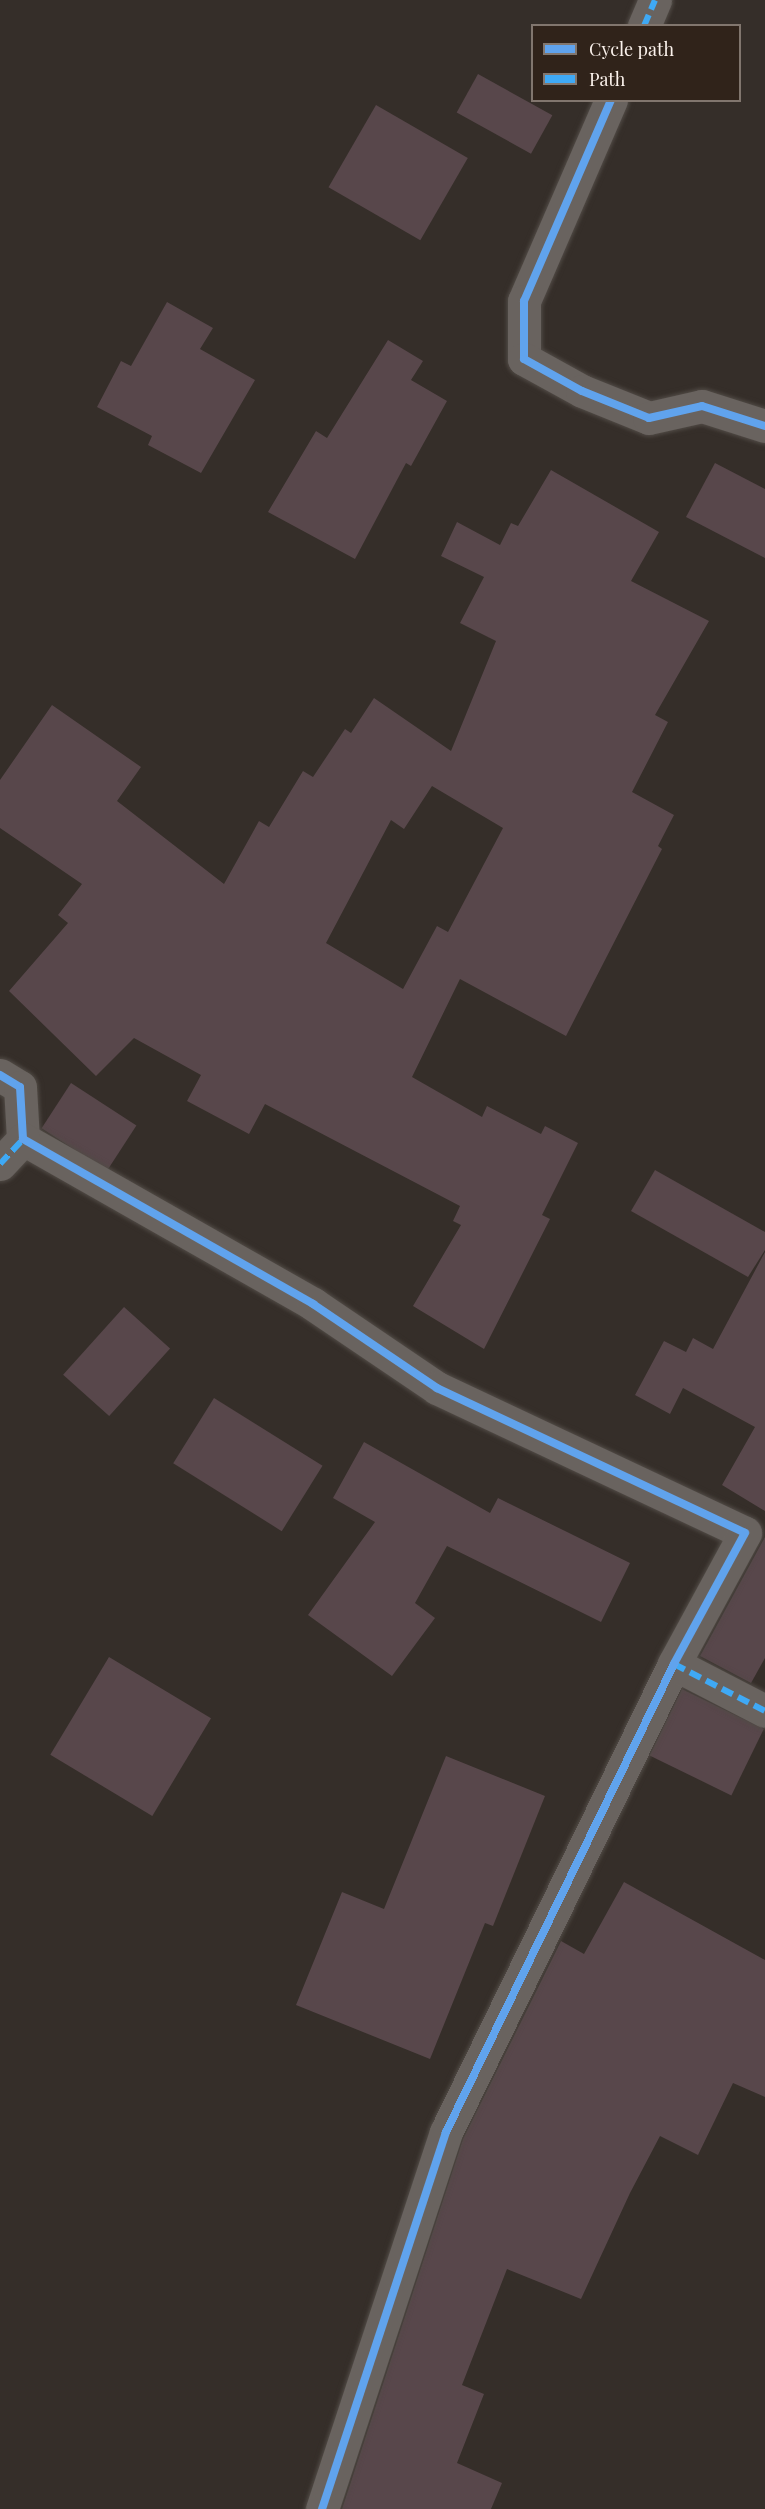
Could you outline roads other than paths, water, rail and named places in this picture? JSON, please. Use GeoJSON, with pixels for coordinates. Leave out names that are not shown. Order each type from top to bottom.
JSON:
{"type":"FeatureCollection","features":[{"type":"Feature","properties":{"kind":"street"},"geometry":{"type":"LineString","coordinates":[[645,24],[655,0]]}},
{"type":"Feature","properties":{"kind":"street"},"geometry":{"type":"LineString","coordinates":[[610,102],[524,302],[524,359],[582,391],[649,418],[702,405],[765,426]]}},
{"type":"Feature","properties":{"kind":"street"},"geometry":{"type":"LineString","coordinates":[[0,1075],[20,1087],[23,1139],[0,1164]]}},
{"type":"Feature","properties":{"kind":"street"},"geometry":{"type":"LineString","coordinates":[[23,1139],[313,1304],[437,1388],[745,1533],[674,1664],[446,2132],[322,2509]]}},
{"type":"Feature","properties":{"kind":"street"},"geometry":{"type":"LineString","coordinates":[[674,1664],[765,1711]]}}]}
